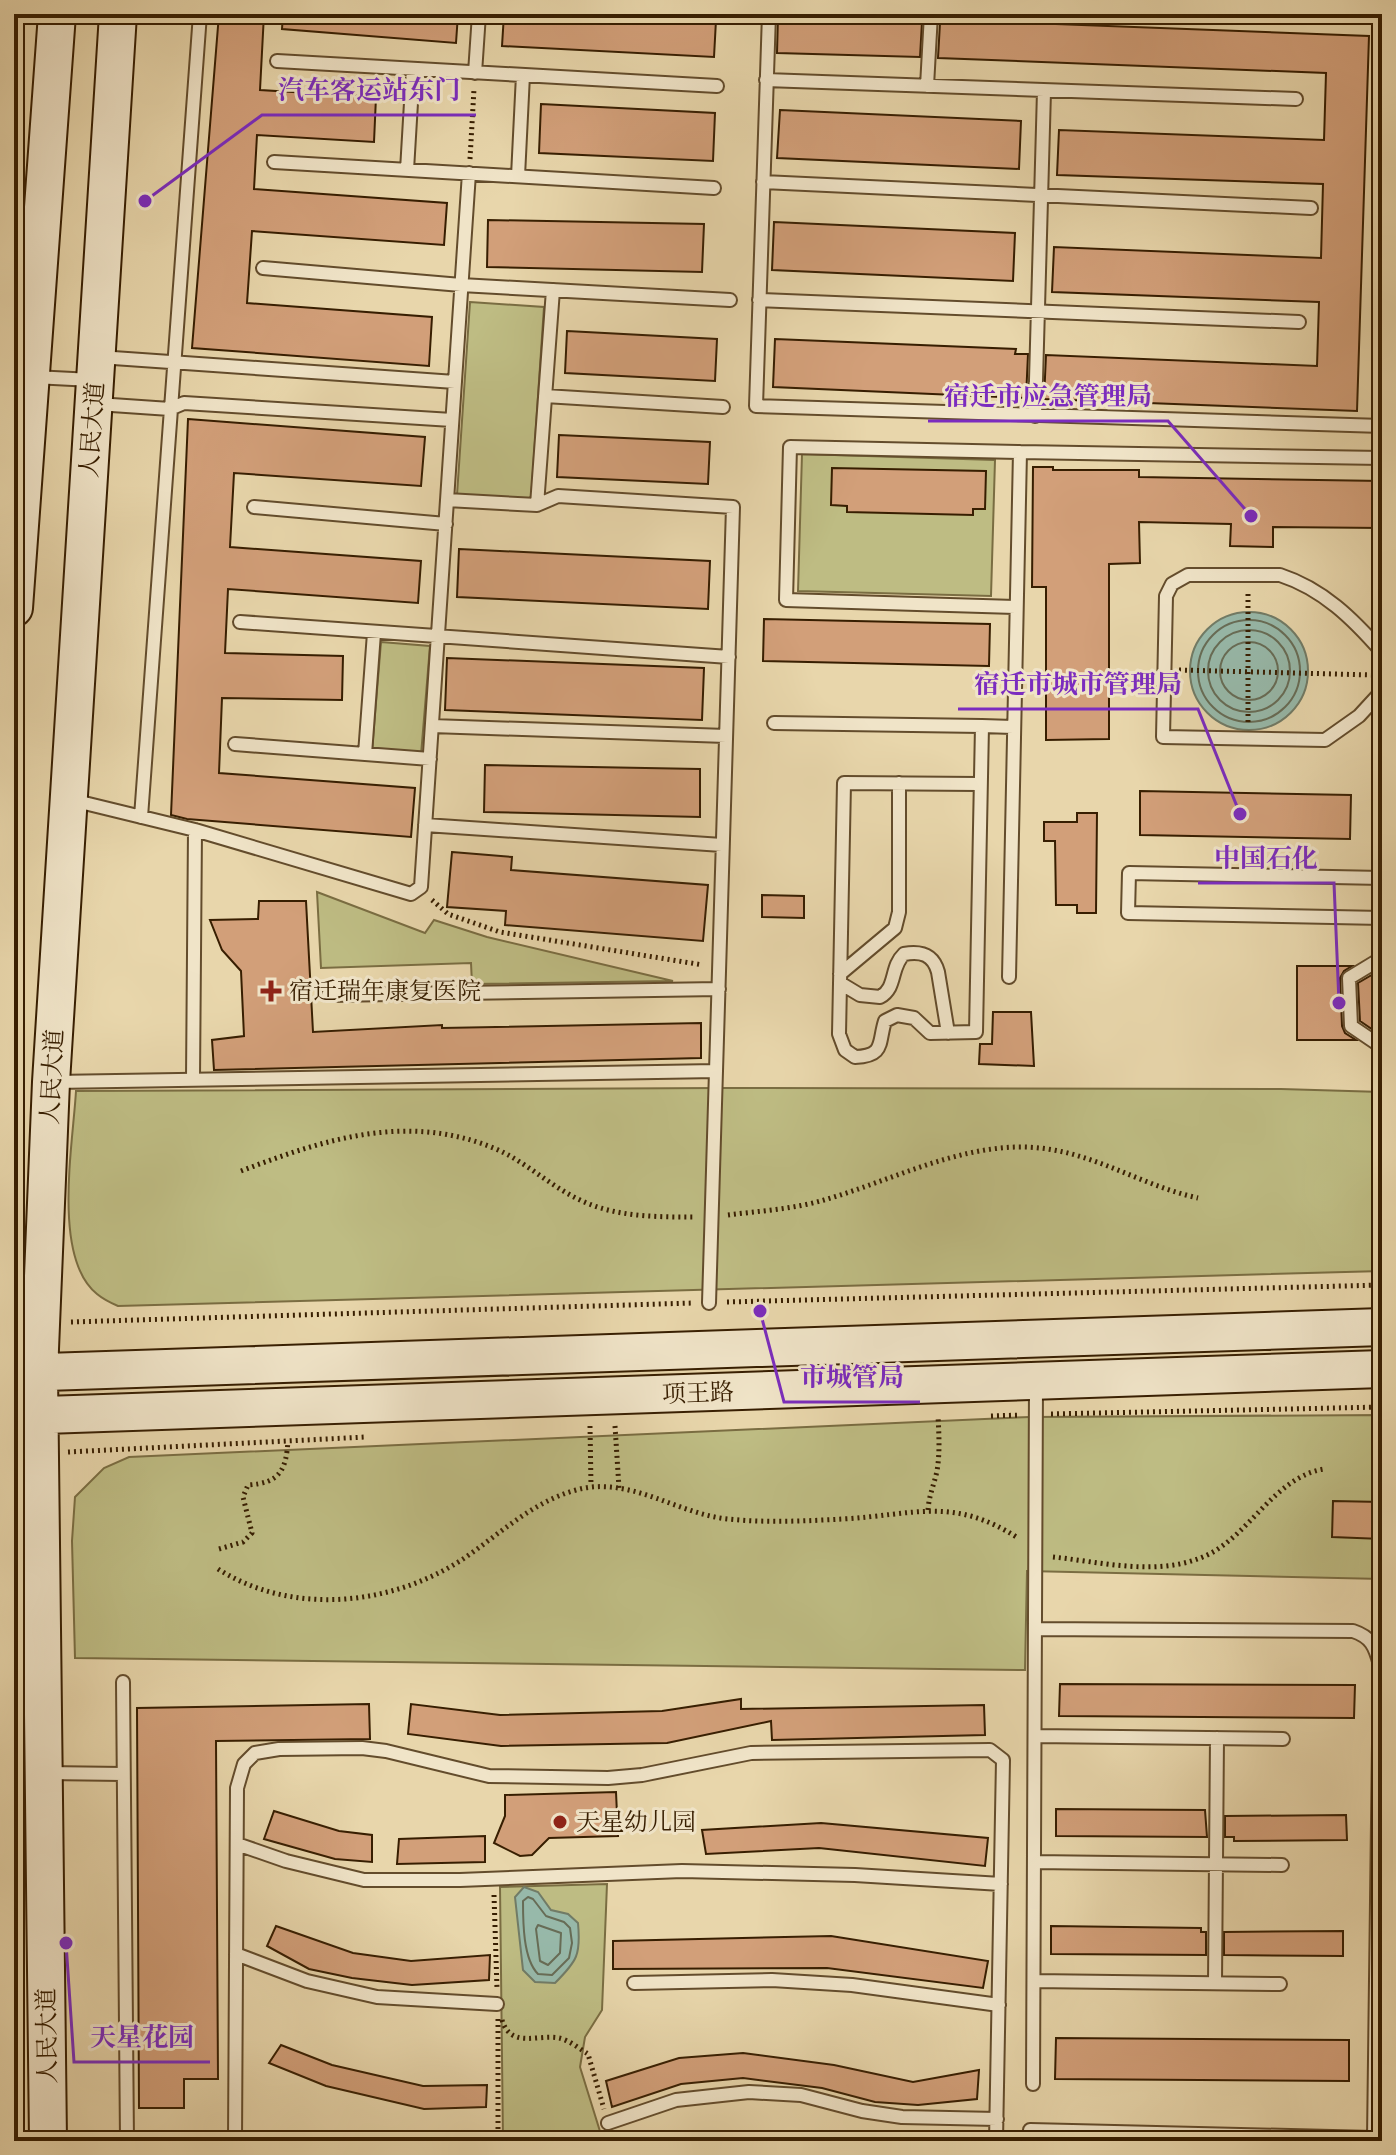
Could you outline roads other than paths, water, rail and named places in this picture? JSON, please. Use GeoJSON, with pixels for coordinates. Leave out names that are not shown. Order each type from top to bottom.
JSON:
{"type":"FeatureCollection","features":[{"type":"Feature","properties":{"kind":"main road"},"geometry":{"type":"LineString","coordinates":[[14,608],[16,542],[57,14]]}},
{"type":"Feature","properties":{"kind":"main road","name":"人民大道"},"geometry":{"type":"LineString","coordinates":[[48,2141],[39,1453],[26,1416],[27,1373],[51,1082],[118,14]]}},
{"type":"Feature","properties":{"kind":"main road","name":"项王路"},"geometry":{"type":"LineString","coordinates":[[27,1373],[1382,1327]]}},
{"type":"Feature","properties":{"kind":"main road","name":"项王路"},"geometry":{"type":"LineString","coordinates":[[26,1416],[1036,1398],[1382,1369]]}},
{"type":"Feature","properties":{"kind":"lane"},"geometry":{"type":"LineString","coordinates":[[141,817],[200,14]]}},
{"type":"Feature","properties":{"kind":"lane"},"geometry":{"type":"LineString","coordinates":[[475,73],[479,14]]}},
{"type":"Feature","properties":{"kind":"lane"},"geometry":{"type":"LineString","coordinates":[[769,14],[756,406],[1382,426]]}},
{"type":"Feature","properties":{"kind":"lane"},"geometry":{"type":"LineString","coordinates":[[927,86],[931,14]]}},
{"type":"Feature","properties":{"kind":"lane"},"geometry":{"type":"LineString","coordinates":[[277,61],[717,86]]}},
{"type":"Feature","properties":{"kind":"lane"},"geometry":{"type":"LineString","coordinates":[[407,170],[413,69]]}},
{"type":"Feature","properties":{"kind":"lane"},"geometry":{"type":"LineString","coordinates":[[518,176],[523,75]]}},
{"type":"Feature","properties":{"kind":"lane"},"geometry":{"type":"LineString","coordinates":[[766,80],[1296,99]]}},
{"type":"Feature","properties":{"kind":"lane"},"geometry":{"type":"LineString","coordinates":[[1035,416],[1044,91]]}},
{"type":"Feature","properties":{"kind":"lane"},"geometry":{"type":"LineString","coordinates":[[274,162],[714,188]]}},
{"type":"Feature","properties":{"kind":"lane"},"geometry":{"type":"LineString","coordinates":[[69,800],[195,830],[411,894],[421,887],[469,173]]}},
{"type":"Feature","properties":{"kind":"lane"},"geometry":{"type":"LineString","coordinates":[[763,182],[1311,208]]}},
{"type":"Feature","properties":{"kind":"lane"},"geometry":{"type":"LineString","coordinates":[[263,268],[461,285],[730,300]]}},
{"type":"Feature","properties":{"kind":"lane"},"geometry":{"type":"LineString","coordinates":[[537,505],[553,290]]}},
{"type":"Feature","properties":{"kind":"lane"},"geometry":{"type":"LineString","coordinates":[[759,300],[1299,322]]}},
{"type":"Feature","properties":{"kind":"lane"},"geometry":{"type":"LineString","coordinates":[[31,377],[95,380],[174,362],[455,382]]}},
{"type":"Feature","properties":{"kind":"lane"},"geometry":{"type":"LineString","coordinates":[[95,380],[170,409],[184,403],[452,420]]}},
{"type":"Feature","properties":{"kind":"lane"},"geometry":{"type":"LineString","coordinates":[[545,396],[723,407]]}},
{"type":"Feature","properties":{"kind":"lane"},"geometry":{"type":"LineString","coordinates":[[1015,607],[786,600],[790,447],[1382,458]]}},
{"type":"Feature","properties":{"kind":"lane"},"geometry":{"type":"LineString","coordinates":[[1009,977],[1020,452]]}},
{"type":"Feature","properties":{"kind":"lane"},"geometry":{"type":"LineString","coordinates":[[447,500],[537,505],[558,496],[733,507],[709,1303]]}},
{"type":"Feature","properties":{"kind":"lane"},"geometry":{"type":"LineString","coordinates":[[254,507],[446,524]]}},
{"type":"Feature","properties":{"kind":"lane"},"geometry":{"type":"LineString","coordinates":[[1382,652],[1352,619],[1308,586],[1293,579],[1280,575],[1188,575],[1172,584],[1166,596],[1163,737],[1325,740],[1359,716],[1382,691]]}},
{"type":"Feature","properties":{"kind":"lane"},"geometry":{"type":"LineString","coordinates":[[240,622],[729,657]]}},
{"type":"Feature","properties":{"kind":"lane"},"geometry":{"type":"LineString","coordinates":[[365,754],[374,633]]}},
{"type":"Feature","properties":{"kind":"lane"},"geometry":{"type":"LineString","coordinates":[[774,723],[1013,727]]}},
{"type":"Feature","properties":{"kind":"lane"},"geometry":{"type":"LineString","coordinates":[[432,726],[726,736]]}},
{"type":"Feature","properties":{"kind":"lane"},"geometry":{"type":"LineString","coordinates":[[979,784],[844,783],[839,1034],[848,1054],[855,1057],[874,1054],[879,1048],[885,1021],[897,1015],[914,1018],[930,1033],[976,1032],[982,726]]}},
{"type":"Feature","properties":{"kind":"lane"},"geometry":{"type":"LineString","coordinates":[[235,744],[430,759]]}},
{"type":"Feature","properties":{"kind":"lane"},"geometry":{"type":"LineString","coordinates":[[840,979],[895,928],[899,912],[899,783]]}},
{"type":"Feature","properties":{"kind":"lane"},"geometry":{"type":"LineString","coordinates":[[425,825],[722,845]]}},
{"type":"Feature","properties":{"kind":"lane"},"geometry":{"type":"LineString","coordinates":[[193,1079],[195,830]]}},
{"type":"Feature","properties":{"kind":"lane"},"geometry":{"type":"LineString","coordinates":[[1382,878],[1129,873],[1128,913],[1382,918],[1382,907]]}},
{"type":"Feature","properties":{"kind":"lane"},"geometry":{"type":"LineString","coordinates":[[840,979],[860,995],[880,997],[891,987],[894,968],[904,954],[930,956],[938,972],[948,1033]]}},
{"type":"Feature","properties":{"kind":"lane"},"geometry":{"type":"LineString","coordinates":[[1382,958],[1349,978],[1351,1026],[1382,1047]]}},
{"type":"Feature","properties":{"kind":"lane"},"geometry":{"type":"LineString","coordinates":[[328,995],[719,989]]}},
{"type":"Feature","properties":{"kind":"lane"},"geometry":{"type":"LineString","coordinates":[[51,1082],[716,1071]]}},
{"type":"Feature","properties":{"kind":"lane"},"geometry":{"type":"LineString","coordinates":[[1033,2084],[1036,1398]]}},
{"type":"Feature","properties":{"kind":"lane"},"geometry":{"type":"LineString","coordinates":[[1030,2130],[1377,2139],[1380,1665],[1376,1648],[1368,1636],[1353,1631],[1035,1629]]}},
{"type":"Feature","properties":{"kind":"lane"},"geometry":{"type":"LineString","coordinates":[[123,1682],[127,2141]]}},
{"type":"Feature","properties":{"kind":"lane"},"geometry":{"type":"LineString","coordinates":[[1035,1736],[1283,1739]]}},
{"type":"Feature","properties":{"kind":"lane"},"geometry":{"type":"LineString","coordinates":[[1215,1983],[1217,1738]]}},
{"type":"Feature","properties":{"kind":"lane"},"geometry":{"type":"LineString","coordinates":[[235,2141],[237,1788],[244,1764],[255,1753],[279,1749],[362,1748],[489,1776],[608,1778],[642,1775],[751,1753],[990,1750],[1003,1760],[996,2141]]}},
{"type":"Feature","properties":{"kind":"lane"},"geometry":{"type":"LineString","coordinates":[[43,1773],[123,1774]]}},
{"type":"Feature","properties":{"kind":"lane"},"geometry":{"type":"LineString","coordinates":[[237,1844],[286,1861],[364,1880],[460,1880],[682,1871],[855,1875],[1001,1884]]}},
{"type":"Feature","properties":{"kind":"lane"},"geometry":{"type":"LineString","coordinates":[[1034,1862],[1282,1865]]}},
{"type":"Feature","properties":{"kind":"lane"},"geometry":{"type":"LineString","coordinates":[[236,1954],[307,1981],[377,1997],[497,2004]]}},
{"type":"Feature","properties":{"kind":"lane"},"geometry":{"type":"LineString","coordinates":[[634,1983],[772,1980],[852,1985],[999,2005]]}},
{"type":"Feature","properties":{"kind":"lane"},"geometry":{"type":"LineString","coordinates":[[1034,1981],[1280,1984]]}},
{"type":"Feature","properties":{"kind":"lane"},"geometry":{"type":"LineString","coordinates":[[608,2123],[676,2100],[749,2092],[801,2095],[862,2111],[902,2117],[997,2119]]}},
{"type":"Feature","properties":{"kind":"water"},"geometry":{"type":"Polygon","coordinates":[[[1249,612],[1272,616],[1291,629],[1304,648],[1308,671],[1304,694],[1291,713],[1272,726],[1249,730],[1226,726],[1207,713],[1194,694],[1190,671],[1194,648],[1207,629],[1226,616],[1249,612]]]}},
{"type":"Feature","properties":{"kind":"water"},"geometry":{"type":"Polygon","coordinates":[[[524,1887],[538,1892],[551,1910],[568,1914],[578,1923],[576,1957],[555,1983],[535,1982],[523,1970],[515,1897],[524,1887]]]}},
{"type":"Feature","properties":{"kind":"place","name":"汽车客运站东门"},"geometry":{"type":"Point","coordinates":[145,201]}},
{"type":"Feature","properties":{"kind":"place","name":"宿迁市应急管理局"},"geometry":{"type":"Point","coordinates":[1251,516]}},
{"type":"Feature","properties":{"kind":"place","name":"宿迁市城市管理局"},"geometry":{"type":"Point","coordinates":[1240,814]}},
{"type":"Feature","properties":{"kind":"place","name":"宿迁瑞年康复医院"},"geometry":{"type":"Point","coordinates":[271,991]}},
{"type":"Feature","properties":{"kind":"place","name":"中国石化"},"geometry":{"type":"Point","coordinates":[1339,1003]}},
{"type":"Feature","properties":{"kind":"place","name":"市城管局"},"geometry":{"type":"Point","coordinates":[760,1311]}},
{"type":"Feature","properties":{"kind":"place","name":"天星幼儿园"},"geometry":{"type":"Point","coordinates":[560,1822]}},
{"type":"Feature","properties":{"kind":"place","name":"天星花园"},"geometry":{"type":"Point","coordinates":[66,1943]}}]}
